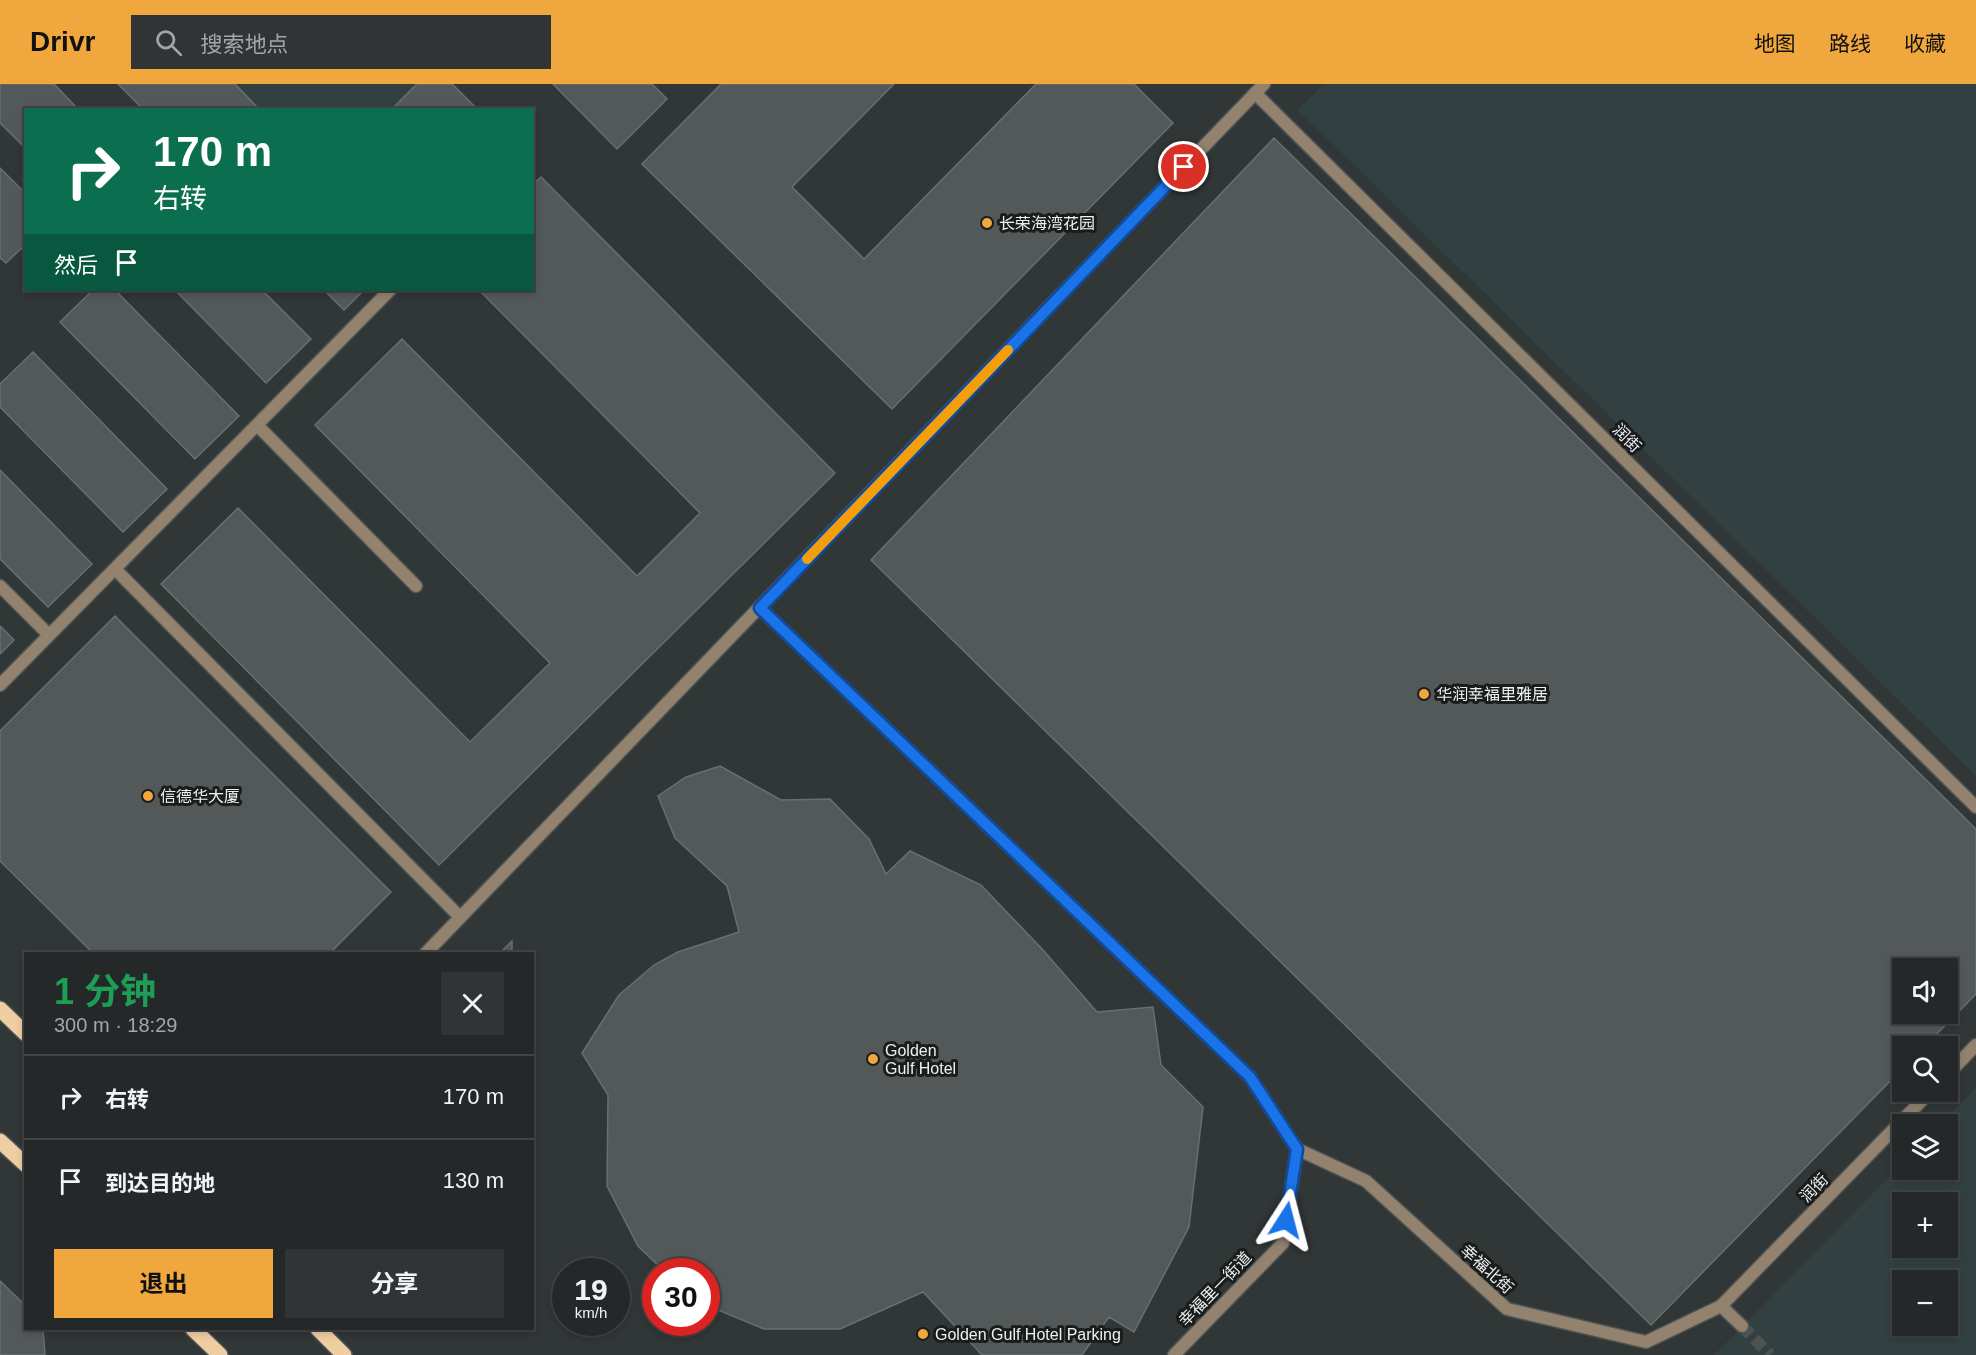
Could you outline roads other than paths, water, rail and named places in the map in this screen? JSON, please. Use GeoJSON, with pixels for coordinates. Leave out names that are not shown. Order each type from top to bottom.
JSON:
{"type":"FeatureCollection","features":[{"type":"Feature","properties":{"kind":"main road"},"geometry":{"type":"LineString","coordinates":[[0,1009],[24,1032]]}},
{"type":"Feature","properties":{"kind":"main road"},"geometry":{"type":"LineString","coordinates":[[0,1141],[24,1164]]}},
{"type":"Feature","properties":{"kind":"main road"},"geometry":{"type":"LineString","coordinates":[[194,1330],[220,1355]]}},
{"type":"Feature","properties":{"kind":"main road"},"geometry":{"type":"LineString","coordinates":[[319,1330],[344,1355]]}},
{"type":"Feature","properties":{"kind":"street"},"geometry":{"type":"LineString","coordinates":[[427,952],[1260,88]]}},
{"type":"Feature","properties":{"kind":"street","name":"润街"},"geometry":{"type":"LineString","coordinates":[[1260,88],[1976,807]]}},
{"type":"Feature","properties":{"kind":"street"},"geometry":{"type":"LineString","coordinates":[[0,685],[389,291]]}},
{"type":"Feature","properties":{"kind":"street"},"geometry":{"type":"LineString","coordinates":[[257,425],[416,586]]}},
{"type":"Feature","properties":{"kind":"street"},"geometry":{"type":"LineString","coordinates":[[115,569],[460,917]]}},
{"type":"Feature","properties":{"kind":"street"},"geometry":{"type":"LineString","coordinates":[[0,586],[49,635]]}},
{"type":"Feature","properties":{"kind":"street"},"geometry":{"type":"LineString","coordinates":[[760,608],[1250,1077],[1297,1149]]}},
{"type":"Feature","properties":{"kind":"street"},"geometry":{"type":"LineString","coordinates":[[1958,1064],[1976,1045]]}},
{"type":"Feature","properties":{"kind":"street","name":"润街"},"geometry":{"type":"LineString","coordinates":[[1721,1306],[1920,1102]]}},
{"type":"Feature","properties":{"kind":"street","name":"幸福北街"},"geometry":{"type":"LineString","coordinates":[[1297,1149],[1366,1182],[1507,1309],[1646,1342],[1721,1306]]}},
{"type":"Feature","properties":{"kind":"street","name":"幸福里一街道"},"geometry":{"type":"LineString","coordinates":[[1174,1355],[1283,1244],[1297,1149]]}},
{"type":"Feature","properties":{"kind":"street"},"geometry":{"type":"LineString","coordinates":[[1721,1306],[1742,1326]]}},
{"type":"Feature","properties":{"kind":"tunnel"},"geometry":{"type":"LineString","coordinates":[[1742,1326],[1770,1355]]}},
{"type":"Feature","properties":{"kind":"place","name":"长荣海湾花园"},"geometry":{"type":"Point","coordinates":[987,223]}},
{"type":"Feature","properties":{"kind":"place","name":"华润幸福里雅居"},"geometry":{"type":"Point","coordinates":[1424,694]}},
{"type":"Feature","properties":{"kind":"place","name":"信德华大厦"},"geometry":{"type":"Point","coordinates":[148,796]}},
{"type":"Feature","properties":{"kind":"place","name":"Golden Gulf Hotel"},"geometry":{"type":"Point","coordinates":[873,1059]}},
{"type":"Feature","properties":{"kind":"place","name":"Golden Gulf Hotel Parking"},"geometry":{"type":"Point","coordinates":[923,1334]}}]}
